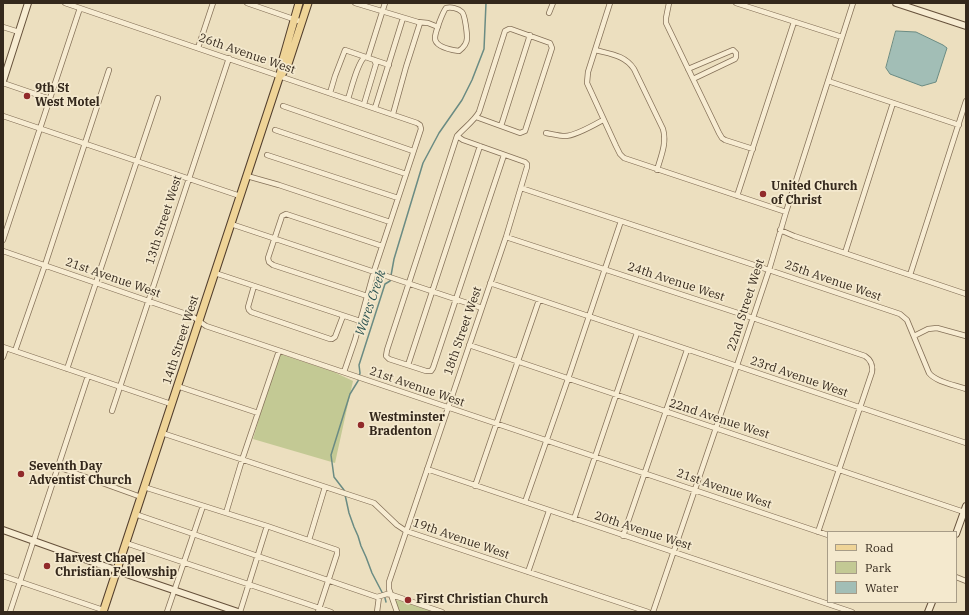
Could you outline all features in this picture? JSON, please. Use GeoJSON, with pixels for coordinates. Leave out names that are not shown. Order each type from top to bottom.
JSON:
{"type":"FeatureCollection","features":[{"type":"Feature","properties":{"kind":"main road","name":"14th Street West"},"geometry":{"type":"LineString","coordinates":[[103,611],[280,76],[283,59],[299,3]]}},
{"type":"Feature","properties":{"kind":"main road","name":"14th Street West"},"geometry":{"type":"LineString","coordinates":[[280,76],[288,64],[308,3]]}},
{"type":"Feature","properties":{"kind":"street"},"geometry":{"type":"LineString","coordinates":[[28,3],[3,81],[50,99]]}},
{"type":"Feature","properties":{"kind":"street","name":"26th Avenue West"},"geometry":{"type":"LineString","coordinates":[[65,3],[417,123],[420,126],[420,129],[413,150]]}},
{"type":"Feature","properties":{"kind":"street"},"geometry":{"type":"LineString","coordinates":[[198,48],[213,3]]}},
{"type":"Feature","properties":{"kind":"street"},"geometry":{"type":"LineString","coordinates":[[247,3],[302,22]]}},
{"type":"Feature","properties":{"kind":"street"},"geometry":{"type":"LineString","coordinates":[[355,3],[438,27]]}},
{"type":"Feature","properties":{"kind":"street"},"geometry":{"type":"LineString","coordinates":[[348,99],[358,66],[362,58],[366,57],[385,3]]}},
{"type":"Feature","properties":{"kind":"street"},"geometry":{"type":"LineString","coordinates":[[549,13],[553,3]]}},
{"type":"Feature","properties":{"kind":"street"},"geometry":{"type":"LineString","coordinates":[[610,3],[586,78],[603,120],[618,151],[624,158],[657,170],[786,212]]}},
{"type":"Feature","properties":{"kind":"street"},"geometry":{"type":"LineString","coordinates":[[669,3],[666,23],[722,138],[753,149]]}},
{"type":"Feature","properties":{"kind":"street"},"geometry":{"type":"LineString","coordinates":[[736,3],[842,37]]}},
{"type":"Feature","properties":{"kind":"street","name":"22nd Street West"},"geometry":{"type":"LineString","coordinates":[[653,612],[769,270],[780,230],[853,3]]}},
{"type":"Feature","properties":{"kind":"street"},"geometry":{"type":"LineString","coordinates":[[896,3],[966,26]]}},
{"type":"Feature","properties":{"kind":"street"},"geometry":{"type":"LineString","coordinates":[[3,240],[80,8]]}},
{"type":"Feature","properties":{"kind":"street"},"geometry":{"type":"LineString","coordinates":[[446,8],[454,8],[462,12],[467,38],[460,51],[438,44],[435,39],[438,27],[443,12],[446,8]]}},
{"type":"Feature","properties":{"kind":"street"},"geometry":{"type":"LineString","coordinates":[[375,108],[403,18]]}},
{"type":"Feature","properties":{"kind":"street"},"geometry":{"type":"LineString","coordinates":[[737,196],[794,22]]}},
{"type":"Feature","properties":{"kind":"street"},"geometry":{"type":"LineString","coordinates":[[393,114],[420,23]]}},
{"type":"Feature","properties":{"kind":"street"},"geometry":{"type":"LineString","coordinates":[[3,27],[19,32]]}},
{"type":"Feature","properties":{"kind":"street"},"geometry":{"type":"LineString","coordinates":[[458,136],[463,140],[504,154],[433,368],[431,371],[426,371],[389,359],[386,356],[458,136],[465,127],[476,118],[507,30],[511,29],[550,43],[552,48],[526,130],[520,133],[476,118]]}},
{"type":"Feature","properties":{"kind":"street"},"geometry":{"type":"LineString","coordinates":[[501,126],[530,35]]}},
{"type":"Feature","properties":{"kind":"street"},"geometry":{"type":"LineString","coordinates":[[330,93],[345,50],[389,65]]}},
{"type":"Feature","properties":{"kind":"street"},"geometry":{"type":"LineString","coordinates":[[595,50],[616,55],[625,59],[634,69],[665,136],[664,147],[657,170]]}},
{"type":"Feature","properties":{"kind":"street"},"geometry":{"type":"LineString","coordinates":[[688,69],[733,50],[736,52],[736,57],[733,60],[693,79]]}},
{"type":"Feature","properties":{"kind":"street","name":"13th Street West"},"geometry":{"type":"LineString","coordinates":[[112,411],[229,58]]}},
{"type":"Feature","properties":{"kind":"street"},"geometry":{"type":"LineString","coordinates":[[364,104],[376,64],[374,60]]}},
{"type":"Feature","properties":{"kind":"street"},"geometry":{"type":"LineString","coordinates":[[15,351],[45,266],[109,70]]}},
{"type":"Feature","properties":{"kind":"street"},"geometry":{"type":"LineString","coordinates":[[828,81],[958,125]]}},
{"type":"Feature","properties":{"kind":"street"},"geometry":{"type":"LineString","coordinates":[[67,369],[158,98]]}},
{"type":"Feature","properties":{"kind":"street"},"geometry":{"type":"LineString","coordinates":[[910,275],[966,101]]}},
{"type":"Feature","properties":{"kind":"street"},"geometry":{"type":"LineString","coordinates":[[845,253],[893,103]]}},
{"type":"Feature","properties":{"kind":"street"},"geometry":{"type":"LineString","coordinates":[[283,106],[413,150],[344,372]]}},
{"type":"Feature","properties":{"kind":"street"},"geometry":{"type":"LineString","coordinates":[[3,116],[240,196]]}},
{"type":"Feature","properties":{"kind":"street"},"geometry":{"type":"LineString","coordinates":[[546,133],[569,136],[603,120]]}},
{"type":"Feature","properties":{"kind":"street"},"geometry":{"type":"LineString","coordinates":[[275,130],[406,174]]}},
{"type":"Feature","properties":{"kind":"street"},"geometry":{"type":"LineString","coordinates":[[408,365],[480,146]]}},
{"type":"Feature","properties":{"kind":"street","name":"18th Street West"},"geometry":{"type":"LineString","coordinates":[[397,612],[389,590],[389,582],[506,236],[527,167],[525,162],[504,154]]}},
{"type":"Feature","properties":{"kind":"street"},"geometry":{"type":"LineString","coordinates":[[267,155],[398,198]]}},
{"type":"Feature","properties":{"kind":"street"},"geometry":{"type":"LineString","coordinates":[[247,176],[279,185],[390,222]]}},
{"type":"Feature","properties":{"kind":"street","name":"25th Avenue West"},"geometry":{"type":"LineString","coordinates":[[521,188],[900,314],[907,320],[929,373],[938,380],[966,389]]}},
{"type":"Feature","properties":{"kind":"street"},"geometry":{"type":"LineString","coordinates":[[367,296],[273,265],[269,262],[268,258],[282,216],[288,214],[382,246]]}},
{"type":"Feature","properties":{"kind":"street"},"geometry":{"type":"LineString","coordinates":[[525,502],[621,221]]}},
{"type":"Feature","properties":{"kind":"street"},"geometry":{"type":"LineString","coordinates":[[231,224],[482,308]]}},
{"type":"Feature","properties":{"kind":"street"},"geometry":{"type":"LineString","coordinates":[[780,230],[966,294]]}},
{"type":"Feature","properties":{"kind":"street","name":"24th Avenue West"},"geometry":{"type":"LineString","coordinates":[[506,236],[863,355],[871,361],[873,369],[860,408]]}},
{"type":"Feature","properties":{"kind":"street","name":"21st Avenue West"},"geometry":{"type":"LineString","coordinates":[[3,251],[192,316],[206,326],[827,535]]}},
{"type":"Feature","properties":{"kind":"street"},"geometry":{"type":"LineString","coordinates":[[215,274],[360,321]]}},
{"type":"Feature","properties":{"kind":"street","name":"23rd Avenue West"},"geometry":{"type":"LineString","coordinates":[[490,283],[966,443]]}},
{"type":"Feature","properties":{"kind":"street"},"geometry":{"type":"LineString","coordinates":[[254,286],[248,310],[330,339],[334,338],[337,333],[342,316]]}},
{"type":"Feature","properties":{"kind":"street"},"geometry":{"type":"LineString","coordinates":[[476,486],[539,300]]}},
{"type":"Feature","properties":{"kind":"street"},"geometry":{"type":"LineString","coordinates":[[914,336],[928,329],[938,328],[966,336]]}},
{"type":"Feature","properties":{"kind":"street"},"geometry":{"type":"LineString","coordinates":[[574,519],[637,333]]}},
{"type":"Feature","properties":{"kind":"street","name":"22nd Avenue West"},"geometry":{"type":"LineString","coordinates":[[469,345],[839,470],[965,509]]}},
{"type":"Feature","properties":{"kind":"street"},"geometry":{"type":"LineString","coordinates":[[3,357],[4,347],[172,404]]}},
{"type":"Feature","properties":{"kind":"street"},"geometry":{"type":"LineString","coordinates":[[623,536],[687,350]]}},
{"type":"Feature","properties":{"kind":"street"},"geometry":{"type":"LineString","coordinates":[[226,513],[242,460],[279,351]]}},
{"type":"Feature","properties":{"kind":"street"},"geometry":{"type":"LineString","coordinates":[[10,612],[88,376]]}},
{"type":"Feature","properties":{"kind":"street"},"geometry":{"type":"LineString","coordinates":[[178,386],[258,412]]}},
{"type":"Feature","properties":{"kind":"street"},"geometry":{"type":"LineString","coordinates":[[818,532],[860,408]]}},
{"type":"Feature","properties":{"kind":"street","name":"19th Avenue West"},"geometry":{"type":"LineString","coordinates":[[162,433],[374,503],[397,525],[406,531],[648,612]]}},
{"type":"Feature","properties":{"kind":"street"},"geometry":{"type":"LineString","coordinates":[[58,467],[141,497]]}},
{"type":"Feature","properties":{"kind":"street","name":"20th Avenue West"},"geometry":{"type":"LineString","coordinates":[[427,469],[852,612]]}},
{"type":"Feature","properties":{"kind":"street"},"geometry":{"type":"LineString","coordinates":[[144,487],[337,550],[318,610]]}},
{"type":"Feature","properties":{"kind":"street"},"geometry":{"type":"LineString","coordinates":[[309,540],[325,487]]}},
{"type":"Feature","properties":{"kind":"street"},"geometry":{"type":"LineString","coordinates":[[167,612],[203,506]]}},
{"type":"Feature","properties":{"kind":"street"},"geometry":{"type":"LineString","coordinates":[[957,531],[965,509]]}},
{"type":"Feature","properties":{"kind":"street"},"geometry":{"type":"LineString","coordinates":[[528,572],[549,510]]}},
{"type":"Feature","properties":{"kind":"street"},"geometry":{"type":"LineString","coordinates":[[135,514],[328,580],[382,596],[392,595],[442,612]]}},
{"type":"Feature","properties":{"kind":"street"},"geometry":{"type":"LineString","coordinates":[[3,530],[239,612],[267,526]]}},
{"type":"Feature","properties":{"kind":"street"},"geometry":{"type":"LineString","coordinates":[[126,543],[249,584],[318,610],[331,612]]}},
{"type":"Feature","properties":{"kind":"street"},"geometry":{"type":"LineString","coordinates":[[3,576],[103,611]]}},
{"type":"Feature","properties":{"kind":"street"},"geometry":{"type":"LineString","coordinates":[[377,612],[382,596]]}},
{"type":"Feature","properties":{"kind":"green space"},"geometry":{"type":"Polygon","coordinates":[[[280,354],[334,372],[353,381],[335,463],[253,439],[280,354]]]}},
{"type":"Feature","properties":{"kind":"green space"},"geometry":{"type":"Polygon","coordinates":[[[395,600],[401,601],[434,612],[399,612],[395,600]]]}},
{"type":"Feature","properties":{"kind":"water"},"geometry":{"type":"Polygon","coordinates":[[[896,31],[916,32],[947,48],[936,82],[922,86],[890,74],[886,68],[896,31]]]}},
{"type":"Feature","properties":{"kind":"waterway","name":"Wares Creek"},"geometry":{"type":"LineString","coordinates":[[386,602],[361,546],[349,513],[344,490],[334,477],[331,455],[350,394],[358,381],[360,373],[359,365],[385,284],[390,281],[394,259],[423,163],[439,133],[462,100],[472,80],[484,49],[486,3]]}},
{"type":"Feature","properties":{"kind":"place","name":"9th St West Motel"},"geometry":{"type":"Point","coordinates":[27,96]}},
{"type":"Feature","properties":{"kind":"place","name":"United Church of Christ"},"geometry":{"type":"Point","coordinates":[763,194]}},
{"type":"Feature","properties":{"kind":"place","name":"Westminster Bradenton"},"geometry":{"type":"Point","coordinates":[361,425]}},
{"type":"Feature","properties":{"kind":"place","name":"Seventh Day Adventist Church"},"geometry":{"type":"Point","coordinates":[21,474]}},
{"type":"Feature","properties":{"kind":"place","name":"Harvest Chapel Christian Fellowship"},"geometry":{"type":"Point","coordinates":[47,566]}},
{"type":"Feature","properties":{"kind":"place","name":"First Christian Church"},"geometry":{"type":"Point","coordinates":[408,600]}}]}
